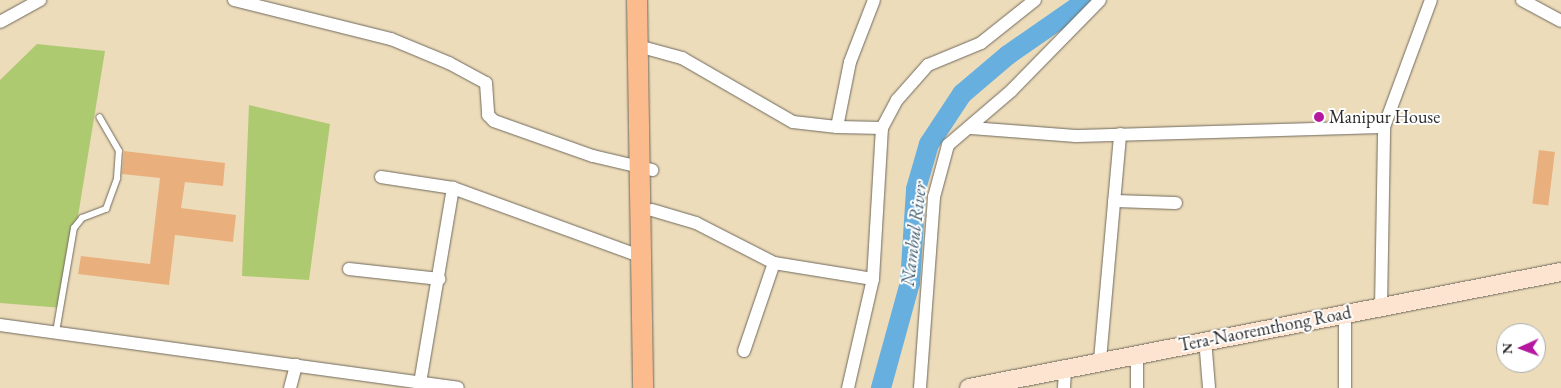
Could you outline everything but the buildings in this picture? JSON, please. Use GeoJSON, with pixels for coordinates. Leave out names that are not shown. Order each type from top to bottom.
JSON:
{"type":"FeatureCollection","features":[{"type":"Feature","properties":{"kind":"main road"},"geometry":{"type":"LineString","coordinates":[[637,0],[644,47]]}},
{"type":"Feature","properties":{"kind":"main road"},"geometry":{"type":"LineString","coordinates":[[643,388],[640,256],[646,168],[644,47],[648,0]]}},
{"type":"Feature","properties":{"kind":"main road"},"geometry":{"type":"LineString","coordinates":[[646,168],[652,210],[656,388]]}},
{"type":"Feature","properties":{"kind":"street"},"geometry":{"type":"LineString","coordinates":[[234,0],[391,39],[449,63],[486,83],[488,115],[494,121],[594,156],[646,168]]}},
{"type":"Feature","properties":{"kind":"street"},"geometry":{"type":"LineString","coordinates":[[837,127],[850,62],[874,0]]}},
{"type":"Feature","properties":{"kind":"street"},"geometry":{"type":"LineString","coordinates":[[848,388],[873,279],[882,128],[897,100],[928,65],[981,43],[1035,0]]}},
{"type":"Feature","properties":{"kind":"street"},"geometry":{"type":"LineString","coordinates":[[920,388],[939,166],[948,145],[971,128],[1100,0]]}},
{"type":"Feature","properties":{"kind":"street"},"geometry":{"type":"LineString","coordinates":[[1381,308],[1384,127],[1432,0]]}},
{"type":"Feature","properties":{"kind":"street"},"geometry":{"type":"LineString","coordinates":[[1522,0],[1561,21]]}},
{"type":"Feature","properties":{"kind":"street"},"geometry":{"type":"LineString","coordinates":[[0,22],[36,1]]}},
{"type":"Feature","properties":{"kind":"street"},"geometry":{"type":"LineString","coordinates":[[644,47],[682,58],[793,122],[837,127],[882,128]]}},
{"type":"Feature","properties":{"kind":"street"},"geometry":{"type":"LineString","coordinates":[[971,128],[1026,134],[1120,134],[1384,127]]}},
{"type":"Feature","properties":{"kind":"street"},"geometry":{"type":"LineString","coordinates":[[1100,360],[1120,134]]}},
{"type":"Feature","properties":{"kind":"street"},"geometry":{"type":"LineString","coordinates":[[381,178],[453,188],[640,256]]}},
{"type":"Feature","properties":{"kind":"street"},"geometry":{"type":"LineString","coordinates":[[420,383],[453,188]]}},
{"type":"Feature","properties":{"kind":"street"},"geometry":{"type":"LineString","coordinates":[[1114,200],[1176,203]]}},
{"type":"Feature","properties":{"kind":"street"},"geometry":{"type":"LineString","coordinates":[[652,210],[704,227],[774,263],[873,279]]}},
{"type":"Feature","properties":{"kind":"street"},"geometry":{"type":"LineString","coordinates":[[744,351],[774,263]]}},
{"type":"Feature","properties":{"kind":"street"},"geometry":{"type":"LineString","coordinates":[[349,269],[438,279]]}},
{"type":"Feature","properties":{"kind":"street","name":"Tera-Naoremthong Road"},"geometry":{"type":"LineString","coordinates":[[969,388],[1205,339],[1381,308],[1561,272]]}},
{"type":"Feature","properties":{"kind":"street"},"geometry":{"type":"LineString","coordinates":[[1345,314],[1345,388]]}},
{"type":"Feature","properties":{"kind":"street"},"geometry":{"type":"LineString","coordinates":[[0,325],[296,364],[458,388]]}},
{"type":"Feature","properties":{"kind":"street"},"geometry":{"type":"LineString","coordinates":[[1205,339],[1209,388]]}},
{"type":"Feature","properties":{"kind":"street"},"geometry":{"type":"LineString","coordinates":[[1136,354],[1137,388]]}},
{"type":"Feature","properties":{"kind":"street"},"geometry":{"type":"LineString","coordinates":[[290,388],[296,364]]}},
{"type":"Feature","properties":{"kind":"street"},"geometry":{"type":"LineString","coordinates":[[1064,388],[1066,367]]}},
{"type":"Feature","properties":{"kind":"lane"},"geometry":{"type":"LineString","coordinates":[[56,332],[74,228],[82,218],[106,209],[117,178],[119,152],[99,117]]}},
{"type":"Feature","properties":{"kind":"green space"},"geometry":{"type":"Polygon","coordinates":[[[37,44],[105,51],[63,308],[0,303],[0,80],[37,44]]]}},
{"type":"Feature","properties":{"kind":"green space"},"geometry":{"type":"Polygon","coordinates":[[[249,105],[330,124],[309,280],[242,276],[249,105]]]}},
{"type":"Feature","properties":{"kind":"waterway","name":"Nambul River"},"geometry":{"type":"LineString","coordinates":[[881,388],[910,283],[916,189],[929,144],[962,94],[1008,55],[1087,0]]}},
{"type":"Feature","properties":{"kind":"place","name":"Manipur House"},"geometry":{"type":"Point","coordinates":[1319,117]}}]}
